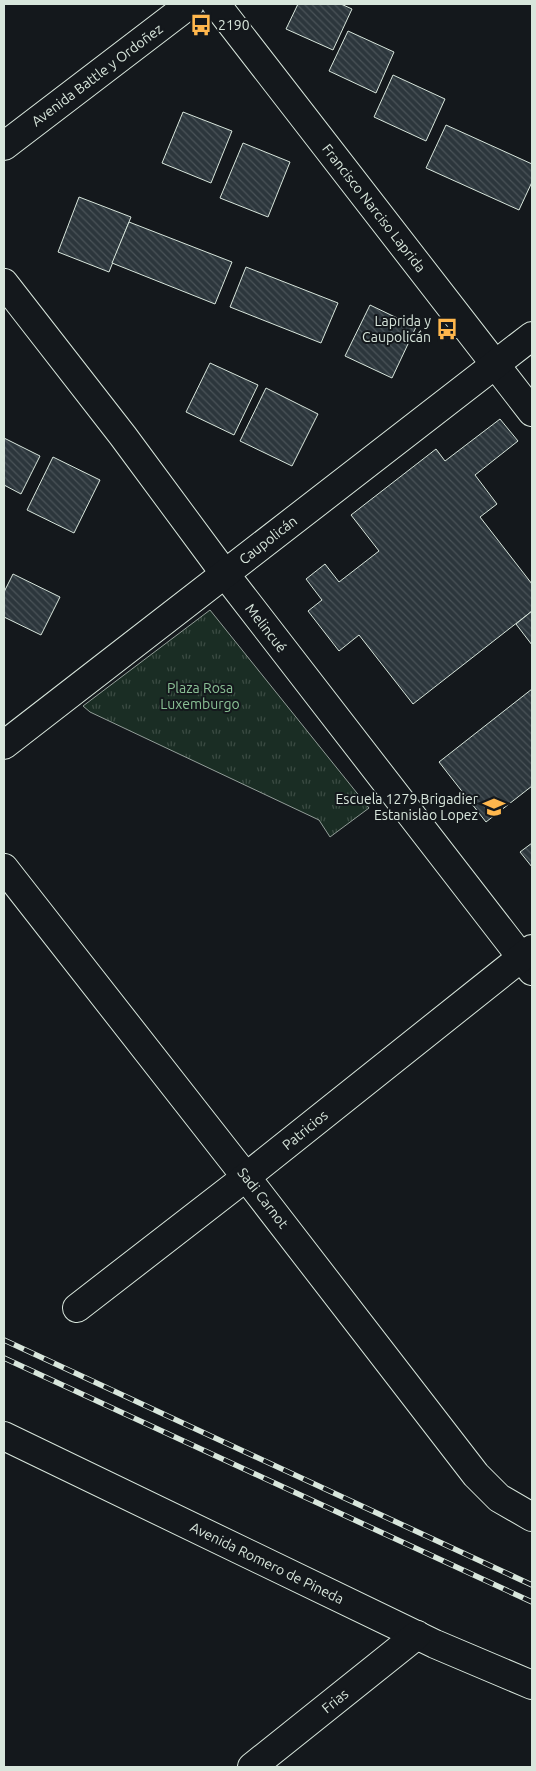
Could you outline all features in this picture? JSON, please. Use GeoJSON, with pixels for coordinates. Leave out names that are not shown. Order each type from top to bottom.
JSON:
{"type":"FeatureCollection","features":[{"type":"Feature","properties":{"kind":"street","name":"Avenida Battle y Ordoñez"},"geometry":{"type":"LineString","coordinates":[[4,146],[190,4]]}},
{"type":"Feature","properties":{"kind":"street","name":"Francisco Narciso Laprida"},"geometry":{"type":"LineString","coordinates":[[216,4],[532,412]]}},
{"type":"Feature","properties":{"kind":"street","name":"Melincué"},"geometry":{"type":"LineString","coordinates":[[4,283],[123,436],[224,574],[529,959]]}},
{"type":"Feature","properties":{"kind":"street","name":"Caupolicán"},"geometry":{"type":"LineString","coordinates":[[4,745],[532,336]]}},
{"type":"Feature","properties":{"kind":"street","name":"Sadi Carnot"},"geometry":{"type":"LineString","coordinates":[[4,868],[476,1475],[500,1498],[532,1516]]}},
{"type":"Feature","properties":{"kind":"street","name":"Patricios"},"geometry":{"type":"LineString","coordinates":[[76,1308],[529,959]]}},
{"type":"Feature","properties":{"kind":"street","name":"Avenida Romero de Pineda"},"geometry":{"type":"LineString","coordinates":[[4,1436],[417,1635],[532,1685]]}},
{"type":"Feature","properties":{"kind":"street","name":"Frias"},"geometry":{"type":"LineString","coordinates":[[252,1767],[281,1758],[417,1635]]}},
{"type":"Feature","properties":{"kind":"green space","name":"Plaza Rosa Luxemburgo"},"geometry":{"type":"Polygon","coordinates":[[[210,610],[369,808],[330,837],[319,820],[90,712],[83,706],[210,610]]]}},
{"type":"Feature","properties":{"kind":"building"},"geometry":{"type":"Polygon","coordinates":[[[298,4],[341,4],[352,9],[333,50],[286,29],[298,4]]]}},
{"type":"Feature","properties":{"kind":"building"},"geometry":{"type":"Polygon","coordinates":[[[348,31],[394,52],[376,93],[329,71],[348,31]]]}},
{"type":"Feature","properties":{"kind":"building"},"geometry":{"type":"Polygon","coordinates":[[[393,75],[445,99],[426,141],[374,117],[393,75]]]}},
{"type":"Feature","properties":{"kind":"building"},"geometry":{"type":"Polygon","coordinates":[[[183,112],[232,131],[211,183],[162,163],[183,112]]]}},
{"type":"Feature","properties":{"kind":"building"},"geometry":{"type":"Polygon","coordinates":[[[446,125],[532,164],[532,182],[519,210],[426,168],[446,125]]]}},
{"type":"Feature","properties":{"kind":"building"},"geometry":{"type":"Polygon","coordinates":[[[243,143],[290,162],[268,217],[220,198],[243,143]]]}},
{"type":"Feature","properties":{"kind":"building"},"geometry":{"type":"Polygon","coordinates":[[[79,197],[131,217],[109,272],[58,252],[79,197]]]}},
{"type":"Feature","properties":{"kind":"building"},"geometry":{"type":"Polygon","coordinates":[[[129,222],[232,262],[215,304],[112,263],[129,222]]]}},
{"type":"Feature","properties":{"kind":"building"},"geometry":{"type":"Polygon","coordinates":[[[246,267],[338,303],[321,343],[230,307],[246,267]]]}},
{"type":"Feature","properties":{"kind":"building"},"geometry":{"type":"Polygon","coordinates":[[[370,305],[416,327],[392,378],[345,356],[370,305]]]}},
{"type":"Feature","properties":{"kind":"building"},"geometry":{"type":"Polygon","coordinates":[[[210,363],[258,385],[234,435],[186,412],[210,363]]]}},
{"type":"Feature","properties":{"kind":"building"},"geometry":{"type":"Polygon","coordinates":[[[266,388],[318,414],[292,466],[240,441],[266,388]]]}},
{"type":"Feature","properties":{"kind":"building"},"geometry":{"type":"Polygon","coordinates":[[[500,419],[518,441],[475,475],[497,504],[480,517],[532,584],[532,611],[413,704],[359,635],[339,651],[308,611],[322,600],[306,579],[325,564],[339,582],[379,551],[351,515],[436,449],[445,461],[500,419]]]}},
{"type":"Feature","properties":{"kind":"building"},"geometry":{"type":"Polygon","coordinates":[[[4,438],[40,456],[21,494],[4,485],[4,438]]]}},
{"type":"Feature","properties":{"kind":"building"},"geometry":{"type":"Polygon","coordinates":[[[53,457],[100,480],[74,533],[27,510],[53,457]]]}},
{"type":"Feature","properties":{"kind":"building"},"geometry":{"type":"Polygon","coordinates":[[[13,574],[60,597],[41,635],[4,617],[4,592],[13,574]]]}},
{"type":"Feature","properties":{"kind":"building"},"geometry":{"type":"Polygon","coordinates":[[[532,611],[532,645],[516,624],[532,611]]]}},
{"type":"Feature","properties":{"kind":"building"},"geometry":{"type":"Polygon","coordinates":[[[532,689],[532,786],[486,822],[439,762],[532,689]]]}},
{"type":"Feature","properties":{"kind":"building"},"geometry":{"type":"Polygon","coordinates":[[[532,843],[532,867],[520,852],[532,843]]]}},
{"type":"Feature","properties":{"kind":"railway"},"geometry":{"type":"LineString","coordinates":[[4,1340],[532,1585]]}},
{"type":"Feature","properties":{"kind":"railway"},"geometry":{"type":"LineString","coordinates":[[4,1358],[532,1602]]}},
{"type":"Feature","properties":{"kind":"place","name":"2190"},"geometry":{"type":"Point","coordinates":[201,25]}},
{"type":"Feature","properties":{"kind":"place","name":"Laprida y Caupolicán"},"geometry":{"type":"Point","coordinates":[447,329]}},
{"type":"Feature","properties":{"kind":"place","name":"Escuela 1279 Brigadier Estanislao Lopez"},"geometry":{"type":"Point","coordinates":[494,807]}}]}
